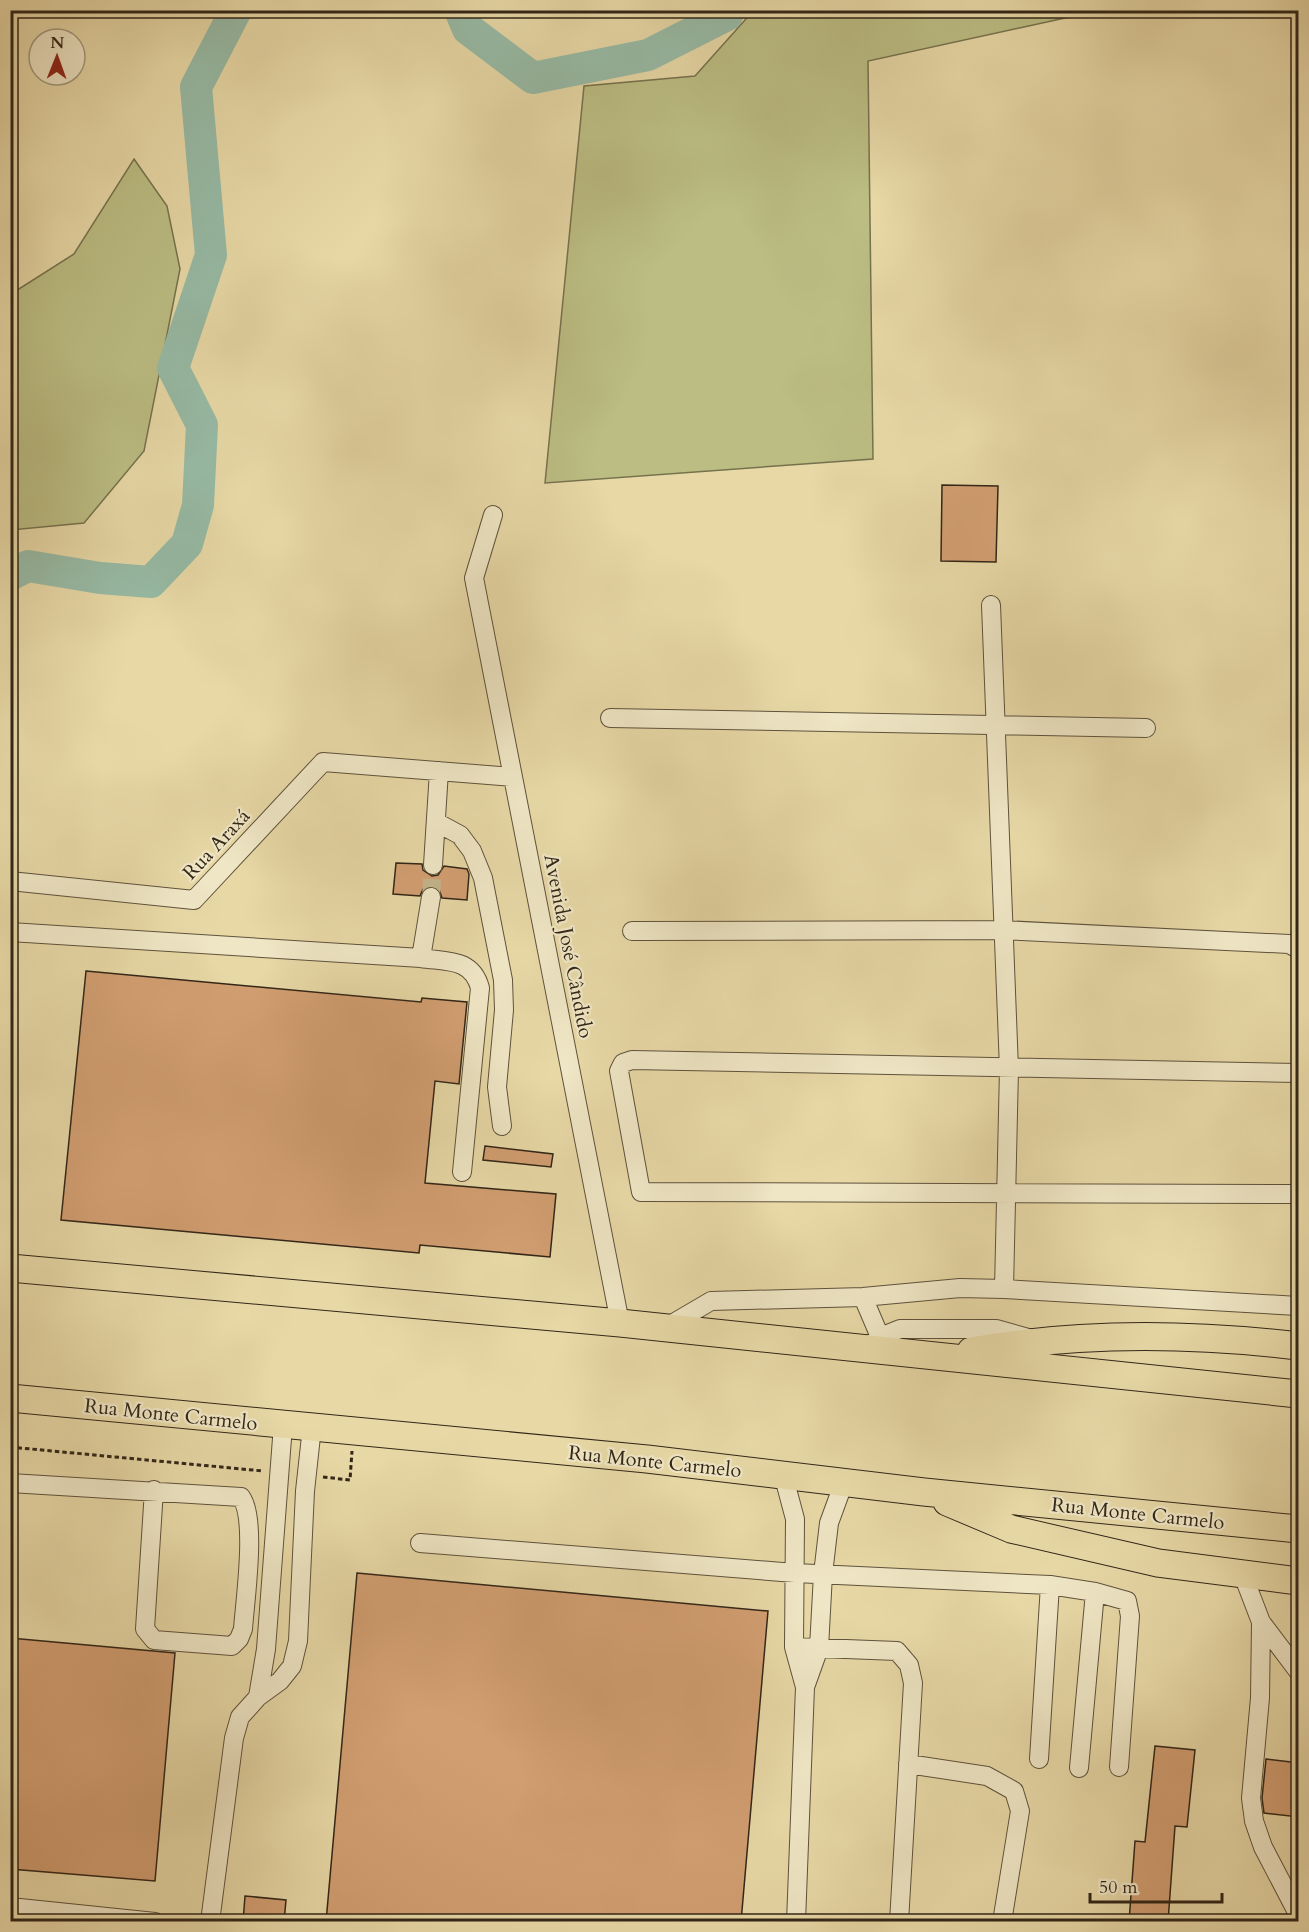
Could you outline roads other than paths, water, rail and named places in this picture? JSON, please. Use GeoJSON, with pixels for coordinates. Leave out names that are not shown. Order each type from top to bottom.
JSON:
{"type":"FeatureCollection","features":[{"type":"Feature","properties":{"kind":"highway"},"geometry":{"type":"LineString","coordinates":[[10,1268],[665,1328],[873,1343],[940,1356],[1299,1394]]}},
{"type":"Feature","properties":{"kind":"highway"},"geometry":{"type":"LineString","coordinates":[[10,1286],[49,1278],[80,1275]]}},
{"type":"Feature","properties":{"kind":"highway"},"geometry":{"type":"LineString","coordinates":[[940,1356],[1036,1340],[1180,1336],[1299,1346]]}},
{"type":"Feature","properties":{"kind":"highway"},"geometry":{"type":"LineString","coordinates":[[10,1388],[52,1402]]}},
{"type":"Feature","properties":{"kind":"highway","name":"Rua Monte Carmelo"},"geometry":{"type":"LineString","coordinates":[[10,1398],[783,1474],[924,1492],[1299,1529]]}},
{"type":"Feature","properties":{"kind":"highway"},"geometry":{"type":"LineString","coordinates":[[924,1492],[1011,1529],[1158,1563],[1299,1581]]}},
{"type":"Feature","properties":{"kind":"street","name":"Avenida José Cândido"},"geometry":{"type":"LineString","coordinates":[[493,515],[474,578],[620,1323]]}},
{"type":"Feature","properties":{"kind":"street"},"geometry":{"type":"LineString","coordinates":[[991,605],[1009,1069],[1004,1289]]}},
{"type":"Feature","properties":{"kind":"street"},"geometry":{"type":"LineString","coordinates":[[610,718],[996,723],[1146,728]]}},
{"type":"Feature","properties":{"kind":"street","name":"Rua Araxá"},"geometry":{"type":"LineString","coordinates":[[10,880],[194,900],[323,762],[439,771]]}},
{"type":"Feature","properties":{"kind":"street"},"geometry":{"type":"LineString","coordinates":[[433,865],[439,771],[513,777]]}},
{"type":"Feature","properties":{"kind":"street"},"geometry":{"type":"LineString","coordinates":[[436,822],[460,835],[472,851],[483,878],[503,980],[504,1010],[497,1087],[502,1126]]}},
{"type":"Feature","properties":{"kind":"street"},"geometry":{"type":"LineString","coordinates":[[421,958],[431,897]]}},
{"type":"Feature","properties":{"kind":"street"},"geometry":{"type":"LineString","coordinates":[[632,931],[1004,930],[1289,944],[1299,949]]}},
{"type":"Feature","properties":{"kind":"street"},"geometry":{"type":"LineString","coordinates":[[10,932],[421,958],[465,965],[477,977],[480,988],[462,1172]]}},
{"type":"Feature","properties":{"kind":"street"},"geometry":{"type":"LineString","coordinates":[[1299,1073],[632,1060],[623,1063],[619,1071],[641,1191],[1299,1194]]}},
{"type":"Feature","properties":{"kind":"street"},"geometry":{"type":"LineString","coordinates":[[665,1328],[711,1301],[862,1297],[960,1288],[1299,1306]]}},
{"type":"Feature","properties":{"kind":"street"},"geometry":{"type":"LineString","coordinates":[[862,1297],[873,1343],[900,1329],[996,1329],[1036,1340]]}},
{"type":"Feature","properties":{"kind":"street"},"geometry":{"type":"LineString","coordinates":[[258,1697],[264,1670],[283,1425]]}},
{"type":"Feature","properties":{"kind":"street"},"geometry":{"type":"LineString","coordinates":[[210,1922],[234,1738],[240,1717],[258,1697],[280,1681],[292,1666],[298,1641],[306,1475],[312,1427]]}},
{"type":"Feature","properties":{"kind":"street"},"geometry":{"type":"LineString","coordinates":[[783,1474],[795,1519],[794,1647],[806,1687]]}},
{"type":"Feature","properties":{"kind":"street"},"geometry":{"type":"LineString","coordinates":[[796,1922],[806,1687],[819,1648],[823,1574],[829,1523],[844,1482]]}},
{"type":"Feature","properties":{"kind":"street"},"geometry":{"type":"LineString","coordinates":[[10,1483],[154,1490],[241,1497],[248,1508],[248,1558],[243,1629],[239,1639],[232,1646],[154,1640],[145,1629],[154,1490]]}},
{"type":"Feature","properties":{"kind":"street"},"geometry":{"type":"LineString","coordinates":[[420,1543],[795,1573],[1050,1585],[1095,1592],[1127,1601],[1130,1616],[1119,1767]]}},
{"type":"Feature","properties":{"kind":"street"},"geometry":{"type":"LineString","coordinates":[[248,1558],[302,1564]]}},
{"type":"Feature","properties":{"kind":"street"},"geometry":{"type":"LineString","coordinates":[[1243,1575],[1262,1622],[1299,1671]]}},
{"type":"Feature","properties":{"kind":"street"},"geometry":{"type":"LineString","coordinates":[[1040,1759],[1050,1585]]}},
{"type":"Feature","properties":{"kind":"street"},"geometry":{"type":"LineString","coordinates":[[1079,1768],[1095,1592]]}},
{"type":"Feature","properties":{"kind":"street"},"geometry":{"type":"LineString","coordinates":[[1262,1622],[1260,1698],[1251,1798],[1254,1821],[1263,1847],[1299,1914]]}},
{"type":"Feature","properties":{"kind":"street"},"geometry":{"type":"LineString","coordinates":[[794,1647],[897,1651],[909,1665],[913,1683],[898,1922]]}},
{"type":"Feature","properties":{"kind":"street"},"geometry":{"type":"LineString","coordinates":[[264,1670],[280,1681]]}},
{"type":"Feature","properties":{"kind":"street"},"geometry":{"type":"LineString","coordinates":[[908,1764],[987,1776],[1014,1791],[1020,1811],[1002,1922]]}},
{"type":"Feature","properties":{"kind":"street"},"geometry":{"type":"LineString","coordinates":[[10,1907],[155,1922]]}},
{"type":"Feature","properties":{"kind":"waterway"},"geometry":{"type":"LineString","coordinates":[[10,575],[28,566],[100,578],[151,582],[187,544],[198,505],[202,425],[173,368],[211,255],[196,87],[236,10]]}},
{"type":"Feature","properties":{"kind":"waterway"},"geometry":{"type":"LineString","coordinates":[[460,10],[468,29],[533,78],[648,55],[727,15],[729,10]]}},
{"type":"Feature","properties":{"kind":"tunnel"},"geometry":{"type":"LineString","coordinates":[[431,897],[433,865]]}}]}
